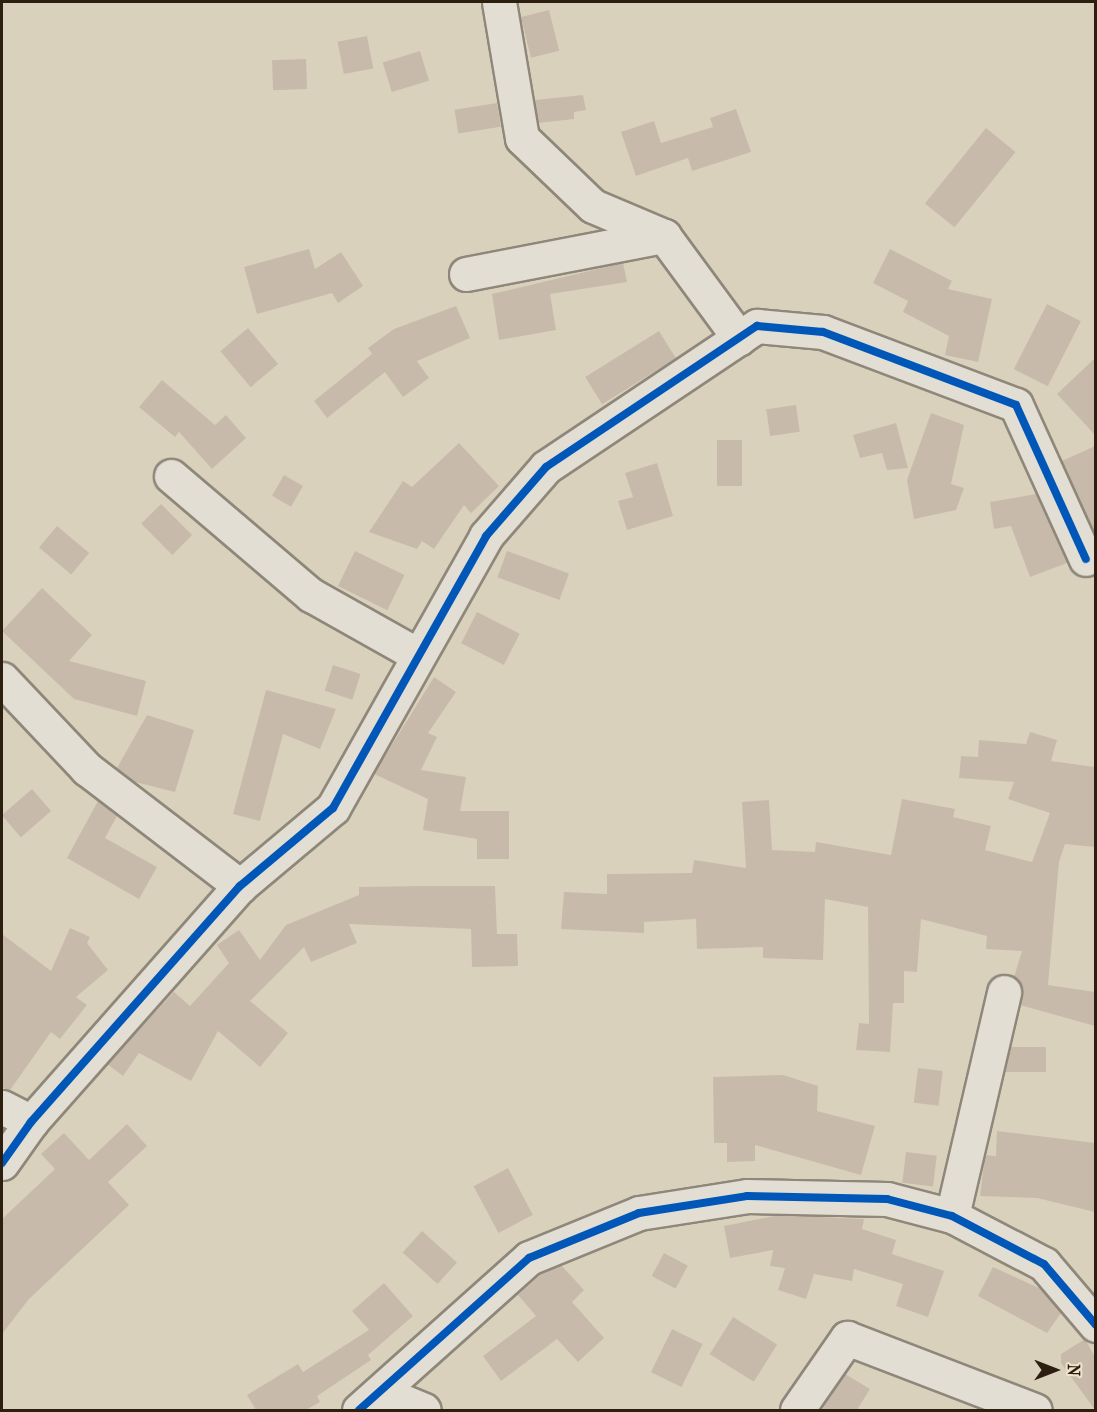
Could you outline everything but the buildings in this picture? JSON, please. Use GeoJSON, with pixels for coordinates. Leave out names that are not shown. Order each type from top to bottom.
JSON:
{"type":"FeatureCollection","features":[{"type":"Feature","properties":{"kind":"street"},"geometry":{"type":"LineString","coordinates":[[499,2],[522,138],[593,206],[664,236],[739,338]]}},
{"type":"Feature","properties":{"kind":"street"},"geometry":{"type":"LineString","coordinates":[[466,274],[664,236]]}},
{"type":"Feature","properties":{"kind":"street"},"geometry":{"type":"LineString","coordinates":[[2,1163],[31,1122],[240,886],[333,808],[416,654],[486,536],[546,467],[757,326],[823,332],[1016,405],[1086,559]]}},
{"type":"Feature","properties":{"kind":"street"},"geometry":{"type":"LineString","coordinates":[[171,476],[311,595],[416,654]]}},
{"type":"Feature","properties":{"kind":"street"},"geometry":{"type":"LineString","coordinates":[[2,679],[87,769],[240,886]]}},
{"type":"Feature","properties":{"kind":"street"},"geometry":{"type":"LineString","coordinates":[[952,1216],[1004,992]]}},
{"type":"Feature","properties":{"kind":"street"},"geometry":{"type":"LineString","coordinates":[[2,1107],[31,1122]]}},
{"type":"Feature","properties":{"kind":"street"},"geometry":{"type":"LineString","coordinates":[[371,1402],[530,1258],[639,1213],[747,1196],[887,1199],[952,1216],[1044,1264],[1095,1325]]}},
{"type":"Feature","properties":{"kind":"street"},"geometry":{"type":"LineString","coordinates":[[797,1410],[847,1338],[1035,1410]]}},
{"type":"Feature","properties":{"kind":"street"},"geometry":{"type":"LineString","coordinates":[[371,1402],[424,1410]]}},
{"type":"Feature","properties":{"kind":"cycle path"},"geometry":{"type":"LineString","coordinates":[[2,1163],[31,1122],[240,886],[333,808],[486,536],[546,467],[757,326],[823,332],[1016,405],[1086,559]]}},
{"type":"Feature","properties":{"kind":"cycle path"},"geometry":{"type":"LineString","coordinates":[[359,1410],[529,1258],[639,1213],[747,1196],[887,1199],[952,1216],[1044,1264],[1096,1325]]}}]}
